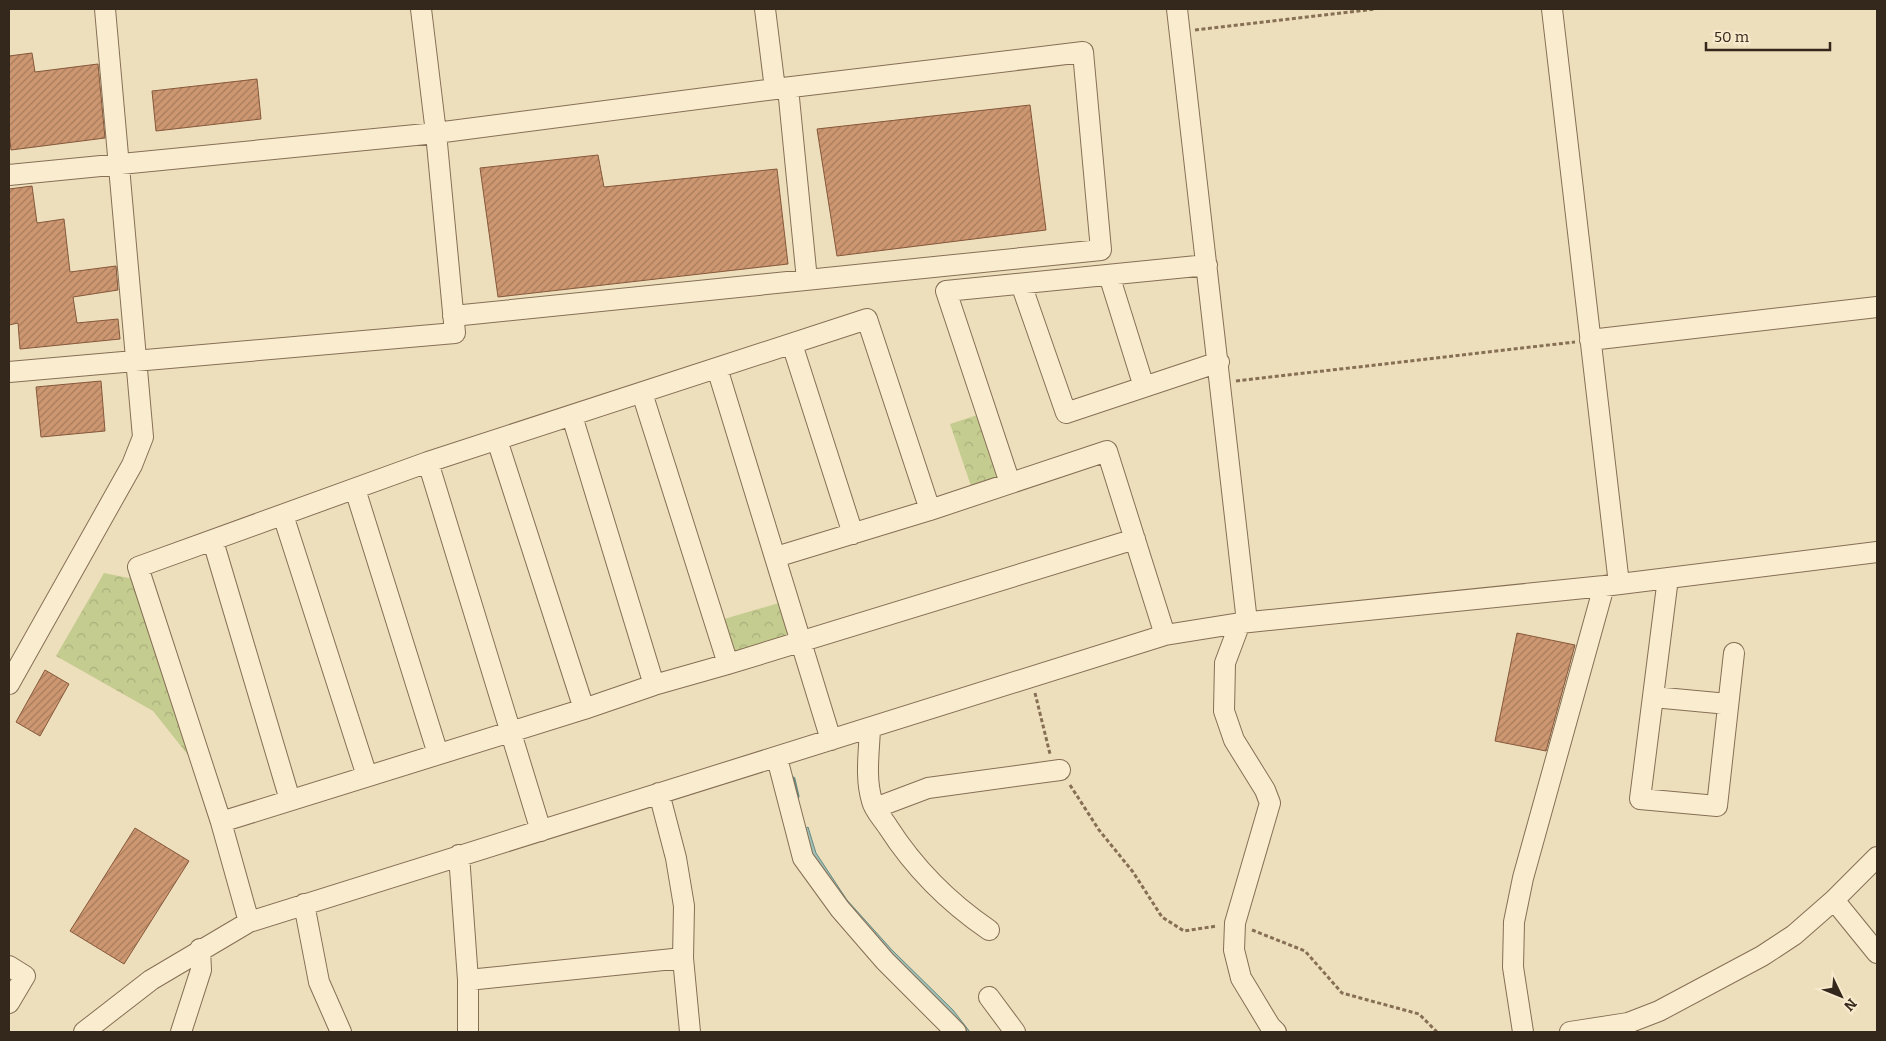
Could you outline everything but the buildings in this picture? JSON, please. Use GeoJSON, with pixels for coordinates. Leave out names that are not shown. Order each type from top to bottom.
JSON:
{"type":"FeatureCollection","features":[{"type":"Feature","properties":{"kind":"street"},"geometry":{"type":"LineString","coordinates":[[9,684],[132,465],[143,437],[138,361],[105,9]]}},
{"type":"Feature","properties":{"kind":"street"},"geometry":{"type":"LineString","coordinates":[[9,372],[455,333],[436,133],[421,9]]}},
{"type":"Feature","properties":{"kind":"street"},"geometry":{"type":"LineString","coordinates":[[765,9],[782,88],[807,280]]}},
{"type":"Feature","properties":{"kind":"street"},"geometry":{"type":"LineString","coordinates":[[1177,9],[1219,362],[1244,622],[1225,663],[1224,711],[1234,740],[1265,790],[1270,803],[1235,923],[1234,950],[1241,978],[1270,1026],[1276,1032]]}},
{"type":"Feature","properties":{"kind":"street"},"geometry":{"type":"LineString","coordinates":[[1523,1032],[1513,967],[1514,922],[1524,878],[1612,585],[1590,340],[1552,9]]}},
{"type":"Feature","properties":{"kind":"street"},"geometry":{"type":"LineString","coordinates":[[9,175],[436,133],[782,88],[1083,52],[1101,250],[454,316]]}},
{"type":"Feature","properties":{"kind":"street"},"geometry":{"type":"LineString","coordinates":[[1010,483],[946,291],[1207,265]]}},
{"type":"Feature","properties":{"kind":"street"},"geometry":{"type":"LineString","coordinates":[[1109,275],[1144,387]]}},
{"type":"Feature","properties":{"kind":"street"},"geometry":{"type":"LineString","coordinates":[[1021,284],[1066,413],[1219,362]]}},
{"type":"Feature","properties":{"kind":"street"},"geometry":{"type":"LineString","coordinates":[[1590,340],[1877,307]]}},
{"type":"Feature","properties":{"kind":"street"},"geometry":{"type":"LineString","coordinates":[[249,922],[221,822],[138,567],[428,462],[867,319],[930,510]]}},
{"type":"Feature","properties":{"kind":"street"},"geometry":{"type":"LineString","coordinates":[[792,344],[853,534]]}},
{"type":"Feature","properties":{"kind":"street"},"geometry":{"type":"LineString","coordinates":[[717,368],[832,740]]}},
{"type":"Feature","properties":{"kind":"street"},"geometry":{"type":"LineString","coordinates":[[642,393],[728,664]]}},
{"type":"Feature","properties":{"kind":"street"},"geometry":{"type":"LineString","coordinates":[[572,416],[654,685]]}},
{"type":"Feature","properties":{"kind":"street"},"geometry":{"type":"LineString","coordinates":[[497,440],[584,709]]}},
{"type":"Feature","properties":{"kind":"street"},"geometry":{"type":"LineString","coordinates":[[776,557],[930,510],[1107,451],[1164,635]]}},
{"type":"Feature","properties":{"kind":"street"},"geometry":{"type":"LineString","coordinates":[[428,462],[542,831]]}},
{"type":"Feature","properties":{"kind":"street"},"geometry":{"type":"LineString","coordinates":[[356,489],[438,754]]}},
{"type":"Feature","properties":{"kind":"street"},"geometry":{"type":"LineString","coordinates":[[282,516],[367,776]]}},
{"type":"Feature","properties":{"kind":"street"},"geometry":{"type":"LineString","coordinates":[[221,822],[512,732],[654,685],[1135,539]]}},
{"type":"Feature","properties":{"kind":"street"},"geometry":{"type":"LineString","coordinates":[[212,541],[290,800]]}},
{"type":"Feature","properties":{"kind":"street"},"geometry":{"type":"LineString","coordinates":[[84,1032],[150,980],[249,922],[459,855],[870,729],[1164,635],[1244,622],[1612,585],[1877,552]]}},
{"type":"Feature","properties":{"kind":"street"},"geometry":{"type":"LineString","coordinates":[[1668,578],[1640,799],[1717,806],[1734,653]]}},
{"type":"Feature","properties":{"kind":"street"},"geometry":{"type":"LineString","coordinates":[[1652,697],[1728,704]]}},
{"type":"Feature","properties":{"kind":"street"},"geometry":{"type":"LineString","coordinates":[[870,729],[868,778],[872,803],[904,853],[931,883],[961,911],[989,930]]}},
{"type":"Feature","properties":{"kind":"street"},"geometry":{"type":"LineString","coordinates":[[777,758],[802,858],[840,909],[872,946],[956,1032]]}},
{"type":"Feature","properties":{"kind":"street"},"geometry":{"type":"LineString","coordinates":[[875,808],[928,788],[1060,770]]}},
{"type":"Feature","properties":{"kind":"street"},"geometry":{"type":"LineString","coordinates":[[659,793],[676,858],[684,906],[683,958],[690,1032]]}},
{"type":"Feature","properties":{"kind":"street"},"geometry":{"type":"LineString","coordinates":[[459,855],[468,980],[468,1032]]}},
{"type":"Feature","properties":{"kind":"street"},"geometry":{"type":"LineString","coordinates":[[1570,1032],[1628,1022],[1659,1011],[1762,956],[1794,935],[1834,900],[1877,857]]}},
{"type":"Feature","properties":{"kind":"street"},"geometry":{"type":"LineString","coordinates":[[1834,900],[1877,953]]}},
{"type":"Feature","properties":{"kind":"street"},"geometry":{"type":"LineString","coordinates":[[304,904],[319,982],[340,1032]]}},
{"type":"Feature","properties":{"kind":"street"},"geometry":{"type":"LineString","coordinates":[[181,1032],[201,970],[200,949]]}},
{"type":"Feature","properties":{"kind":"street"},"geometry":{"type":"LineString","coordinates":[[468,980],[683,958]]}},
{"type":"Feature","properties":{"kind":"street"},"geometry":{"type":"LineString","coordinates":[[9,966],[25,976],[9,1004]]}},
{"type":"Feature","properties":{"kind":"street"},"geometry":{"type":"LineString","coordinates":[[989,997],[1015,1032]]}},
{"type":"Feature","properties":{"kind":"path"},"geometry":{"type":"LineString","coordinates":[[1179,32],[1376,9]]}},
{"type":"Feature","properties":{"kind":"path"},"geometry":{"type":"LineString","coordinates":[[1221,383],[1590,340]]}},
{"type":"Feature","properties":{"kind":"path"},"geometry":{"type":"LineString","coordinates":[[1031,678],[1048,752],[1099,830],[1133,872],[1162,917],[1184,931],[1235,923],[1305,951],[1342,993],[1418,1014],[1437,1032]]}},
{"type":"Feature","properties":{"kind":"green space"},"geometry":{"type":"Polygon","coordinates":[[[986,412],[1010,483],[974,495],[950,424],[986,412]]]}},
{"type":"Feature","properties":{"kind":"green space"},"geometry":{"type":"Polygon","coordinates":[[[136,568],[197,751],[188,755],[153,711],[56,656],[104,573],[129,578],[136,568]]]}},
{"type":"Feature","properties":{"kind":"green space"},"geometry":{"type":"Polygon","coordinates":[[[789,600],[802,641],[728,664],[714,622],[789,600]]]}},
{"type":"Feature","properties":{"kind":"water"},"geometry":{"type":"Polygon","coordinates":[[[808,827],[816,853],[847,900],[892,950],[953,1010],[970,1032],[960,1032],[822,879],[800,832],[808,827]]]}},
{"type":"Feature","properties":{"kind":"waterway"},"geometry":{"type":"LineString","coordinates":[[793,779],[797,796]]}}]}
